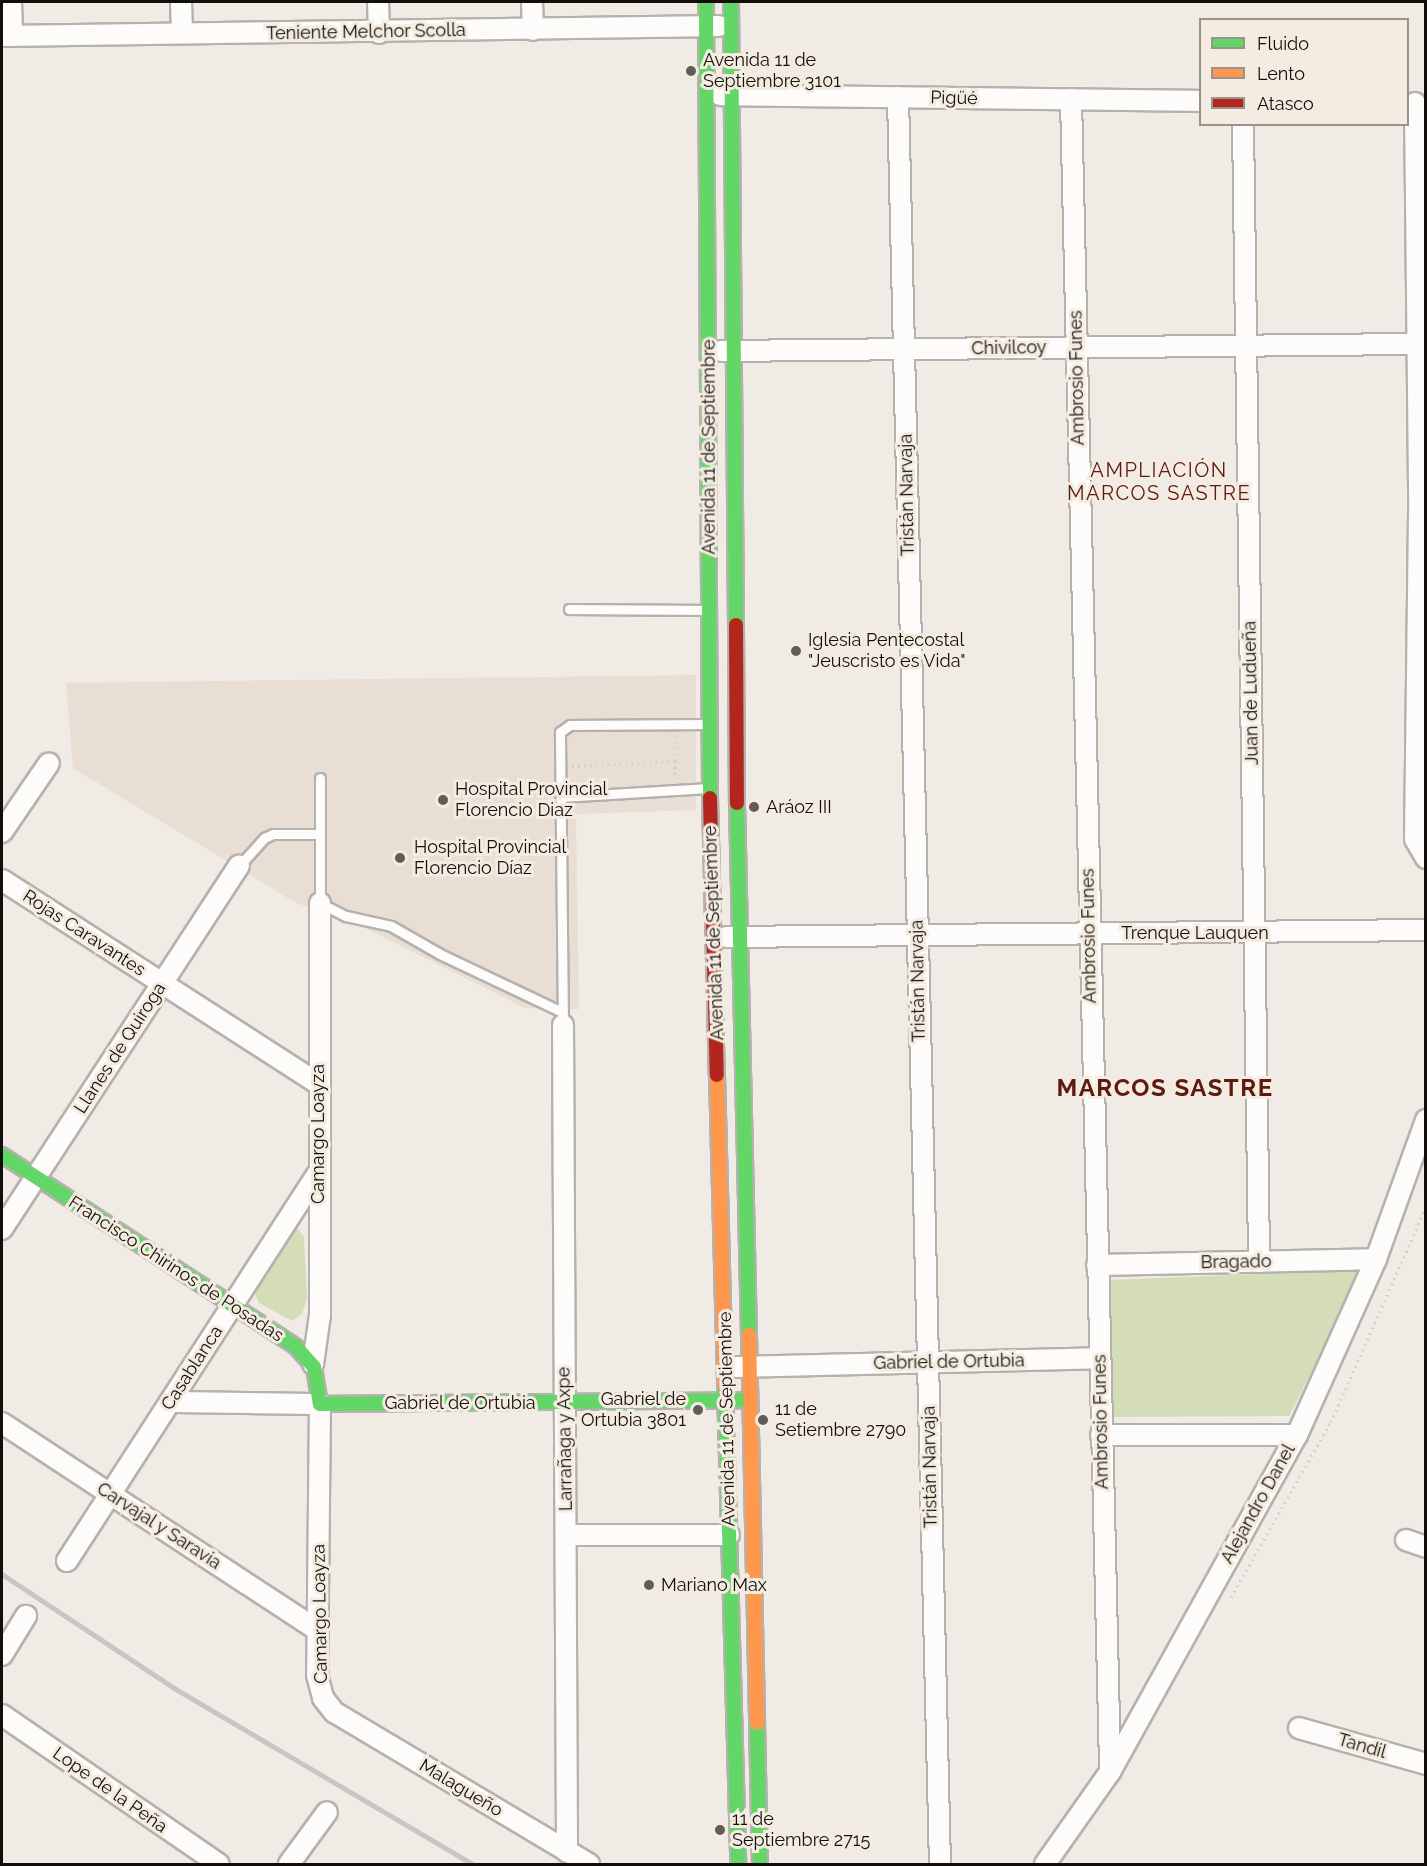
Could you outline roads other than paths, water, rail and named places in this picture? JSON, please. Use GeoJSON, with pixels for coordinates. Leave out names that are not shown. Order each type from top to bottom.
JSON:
{"type":"FeatureCollection","features":[{"type":"Feature","properties":{"kind":"main road","name":"Avenida 11 de Septiembre"},"geometry":{"type":"LineString","coordinates":[[706,2],[709,351],[723,610],[724,723],[724,788],[714,937],[738,1864]]}},
{"type":"Feature","properties":{"kind":"main road","name":"Avenida 11 de Septiembre"},"geometry":{"type":"LineString","coordinates":[[731,2],[734,351],[723,610],[724,788],[742,936],[760,1864]]}},
{"type":"Feature","properties":{"kind":"main road","name":"Francisco Chirinos de Posadas"},"geometry":{"type":"LineString","coordinates":[[2,1155],[296,1347],[313,1364]]}},
{"type":"Feature","properties":{"kind":"main road"},"geometry":{"type":"LineString","coordinates":[[313,1364],[320,1404]]}},
{"type":"Feature","properties":{"kind":"main road","name":"Gabriel de Ortubia"},"geometry":{"type":"LineString","coordinates":[[320,1404],[751,1400]]}},
{"type":"Feature","properties":{"kind":"street"},"geometry":{"type":"LineString","coordinates":[[7,36],[11,2]]}},
{"type":"Feature","properties":{"kind":"street"},"geometry":{"type":"LineString","coordinates":[[182,2],[182,33]]}},
{"type":"Feature","properties":{"kind":"street"},"geometry":{"type":"LineString","coordinates":[[378,2],[379,33]]}},
{"type":"Feature","properties":{"kind":"street"},"geometry":{"type":"LineString","coordinates":[[532,2],[533,30]]}},
{"type":"Feature","properties":{"kind":"street","name":"Teniente Melchor Scolla"},"geometry":{"type":"LineString","coordinates":[[7,36],[379,33],[731,26]]}},
{"type":"Feature","properties":{"kind":"street","name":"Pigüé"},"geometry":{"type":"LineString","coordinates":[[708,95],[1199,101]]}},
{"type":"Feature","properties":{"kind":"street","name":"Tristán Narvaja"},"geometry":{"type":"LineString","coordinates":[[898,97],[916,934],[940,1864]]}},
{"type":"Feature","properties":{"kind":"street","name":"Ambrosio Funes"},"geometry":{"type":"LineString","coordinates":[[1071,99],[1088,933],[1110,1772]]}},
{"type":"Feature","properties":{"kind":"street"},"geometry":{"type":"LineString","coordinates":[[1416,103],[1421,283],[1418,344],[1422,514],[1414,840],[1425,858]]}},
{"type":"Feature","properties":{"kind":"street","name":"Juan de Ludueña"},"geometry":{"type":"LineString","coordinates":[[1243,126],[1259,1262]]}},
{"type":"Feature","properties":{"kind":"street","name":"Chivilcoy"},"geometry":{"type":"LineString","coordinates":[[709,351],[1418,344]]}},
{"type":"Feature","properties":{"kind":"street"},"geometry":{"type":"LineString","coordinates":[[2,832],[49,763]]}},
{"type":"Feature","properties":{"kind":"street","name":"Llanes de Quiroga"},"geometry":{"type":"LineString","coordinates":[[2,1230],[239,866]]}},
{"type":"Feature","properties":{"kind":"street","name":"Rojas Caravantes"},"geometry":{"type":"LineString","coordinates":[[2,880],[318,1084]]}},
{"type":"Feature","properties":{"kind":"street","name":"Camargo Loayza"},"geometry":{"type":"LineString","coordinates":[[313,1364],[319,1325],[317,1174],[320,903]]}},
{"type":"Feature","properties":{"kind":"street","name":"Trenque Lauquen"},"geometry":{"type":"LineString","coordinates":[[714,937],[1425,930]]}},
{"type":"Feature","properties":{"kind":"street","name":"Larrañaga y Axpe"},"geometry":{"type":"LineString","coordinates":[[562,1018],[567,1852]]}},
{"type":"Feature","properties":{"kind":"street","name":"Alejandro Danel"},"geometry":{"type":"LineString","coordinates":[[1046,1864],[1110,1772],[1297,1435],[1376,1259],[1425,1120]]}},
{"type":"Feature","properties":{"kind":"street","name":"Casablanca"},"geometry":{"type":"LineString","coordinates":[[67,1561],[317,1174]]}},
{"type":"Feature","properties":{"kind":"street","name":"Bragado"},"geometry":{"type":"LineString","coordinates":[[1097,1265],[1376,1259]]}},
{"type":"Feature","properties":{"kind":"street","name":"Gabriel de Ortubia"},"geometry":{"type":"LineString","coordinates":[[726,1368],[1099,1358]]}},
{"type":"Feature","properties":{"kind":"street","name":"Gabriel de Ortubia"},"geometry":{"type":"LineString","coordinates":[[170,1402],[320,1404]]}},
{"type":"Feature","properties":{"kind":"street","name":"Camargo Loayza"},"geometry":{"type":"LineString","coordinates":[[320,1404],[317,1630],[319,1684],[323,1698],[334,1712]]}},
{"type":"Feature","properties":{"kind":"street","name":"Carvajal y Saravia"},"geometry":{"type":"LineString","coordinates":[[2,1423],[317,1630]]}},
{"type":"Feature","properties":{"kind":"street"},"geometry":{"type":"LineString","coordinates":[[1101,1435],[1297,1435]]}},
{"type":"Feature","properties":{"kind":"street"},"geometry":{"type":"LineString","coordinates":[[566,1535],[729,1535]]}},
{"type":"Feature","properties":{"kind":"street"},"geometry":{"type":"LineString","coordinates":[[1406,1540],[1425,1547]]}},
{"type":"Feature","properties":{"kind":"street"},"geometry":{"type":"LineString","coordinates":[[2,1655],[26,1616]]}},
{"type":"Feature","properties":{"kind":"street","name":"Malagueño"},"geometry":{"type":"LineString","coordinates":[[334,1712],[589,1864]]}},
{"type":"Feature","properties":{"kind":"street","name":"Lope de la Peña"},"geometry":{"type":"LineString","coordinates":[[2,1715],[219,1864]]}},
{"type":"Feature","properties":{"kind":"street","name":"Tandil"},"geometry":{"type":"LineString","coordinates":[[1299,1728],[1425,1764]]}},
{"type":"Feature","properties":{"kind":"street"},"geometry":{"type":"LineString","coordinates":[[289,1864],[327,1812]]}},
{"type":"Feature","properties":{"kind":"lane"},"geometry":{"type":"LineString","coordinates":[[569,609],[723,610]]}},
{"type":"Feature","properties":{"kind":"lane"},"geometry":{"type":"LineString","coordinates":[[320,778],[320,903],[346,916],[391,926],[562,1018],[560,732],[563,726],[724,723]]}},
{"type":"Feature","properties":{"kind":"lane"},"geometry":{"type":"LineString","coordinates":[[561,797],[724,788]]}},
{"type":"Feature","properties":{"kind":"lane"},"geometry":{"type":"LineString","coordinates":[[239,866],[264,838],[320,834]]}},
{"type":"Feature","properties":{"kind":"railway"},"geometry":{"type":"LineString","coordinates":[[2,1574],[174,1688],[473,1864]]}},
{"type":"Feature","properties":{"kind":"place","name":"Avenida 11 de Septiembre 3101"},"geometry":{"type":"Point","coordinates":[691,71]}},
{"type":"Feature","properties":{"kind":"place","name":"Iglesia Pentecostal \"Jeuscristo es Vida\""},"geometry":{"type":"Point","coordinates":[796,651]}},
{"type":"Feature","properties":{"kind":"place","name":"Hospital Provincial Florencio Diaz"},"geometry":{"type":"Point","coordinates":[443,800]}},
{"type":"Feature","properties":{"kind":"place","name":"Aráoz III"},"geometry":{"type":"Point","coordinates":[754,807]}},
{"type":"Feature","properties":{"kind":"place","name":"Hospital Provincial Florencio Díaz"},"geometry":{"type":"Point","coordinates":[400,858]}},
{"type":"Feature","properties":{"kind":"place","name":"Gabriel de Ortubia 3801"},"geometry":{"type":"Point","coordinates":[698,1410]}},
{"type":"Feature","properties":{"kind":"place","name":"11 de Setiembre 2790"},"geometry":{"type":"Point","coordinates":[763,1420]}},
{"type":"Feature","properties":{"kind":"place","name":"Mariano Max"},"geometry":{"type":"Point","coordinates":[649,1585]}},
{"type":"Feature","properties":{"kind":"place","name":"11 de Septiembre 2715"},"geometry":{"type":"Point","coordinates":[720,1830]}},
{"type":"Feature","properties":{"kind":"district","name":"AMPLIACIÓN MARCOS SASTRE"},"geometry":{"type":"Point","coordinates":[1159,482]}},
{"type":"Feature","properties":{"kind":"district","name":"MARCOS SASTRE"},"geometry":{"type":"Point","coordinates":[1165,1088]}}]}
